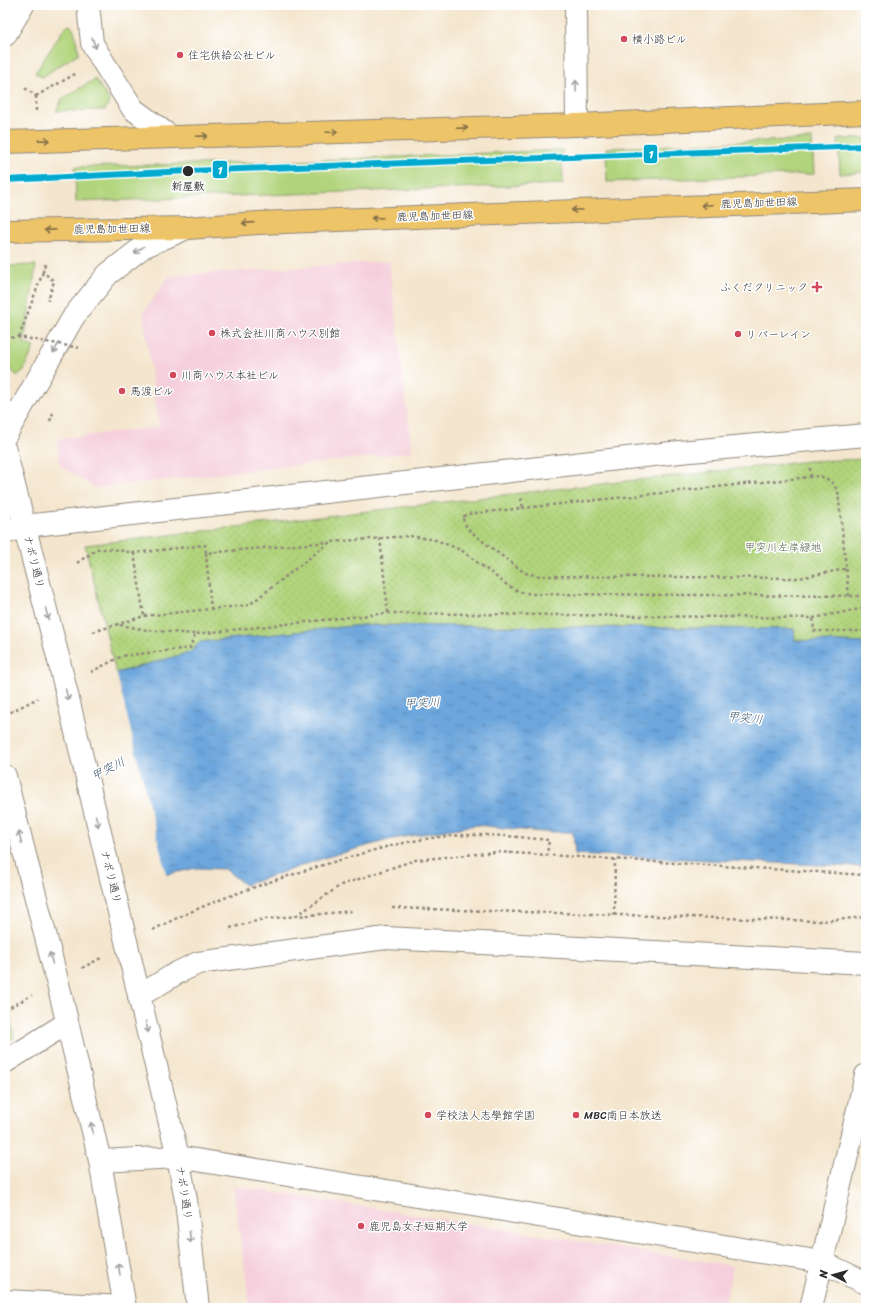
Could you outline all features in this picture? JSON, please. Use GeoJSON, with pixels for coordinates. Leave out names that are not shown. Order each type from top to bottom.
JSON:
{"type":"FeatureCollection","features":[{"type":"Feature","properties":{"kind":"main road"},"geometry":{"type":"LineString","coordinates":[[5,142],[577,125],[866,112]]}},
{"type":"Feature","properties":{"kind":"main road","name":"鹿児島加世田線"},"geometry":{"type":"LineString","coordinates":[[5,231],[187,228],[258,222],[866,200]]}},
{"type":"Feature","properties":{"kind":"street"},"geometry":{"type":"LineString","coordinates":[[5,35],[23,5]]}},
{"type":"Feature","properties":{"kind":"street"},"geometry":{"type":"LineString","coordinates":[[88,5],[92,43],[102,60],[133,109],[171,137]]}},
{"type":"Feature","properties":{"kind":"street"},"geometry":{"type":"LineString","coordinates":[[576,5],[577,125]]}},
{"type":"Feature","properties":{"kind":"street"},"geometry":{"type":"LineString","coordinates":[[5,436],[74,316],[108,274],[143,247],[187,228]]}},
{"type":"Feature","properties":{"kind":"street"},"geometry":{"type":"LineString","coordinates":[[15,530],[680,452],[866,435]]}},
{"type":"Feature","properties":{"kind":"street","name":"ナポリ通り"},"geometry":{"type":"LineString","coordinates":[[5,450],[15,530],[58,657],[178,1157],[186,1200],[198,1308]]}},
{"type":"Feature","properties":{"kind":"street"},"geometry":{"type":"LineString","coordinates":[[5,776],[61,996],[100,1161],[125,1307],[5,1301]]}},
{"type":"Feature","properties":{"kind":"street"},"geometry":{"type":"LineString","coordinates":[[140,996],[176,972],[198,963],[386,938],[866,963]]}},
{"type":"Feature","properties":{"kind":"street"},"geometry":{"type":"LineString","coordinates":[[5,1062],[67,1023]]}},
{"type":"Feature","properties":{"kind":"street"},"geometry":{"type":"LineString","coordinates":[[812,1308],[866,1075]]}},
{"type":"Feature","properties":{"kind":"street"},"geometry":{"type":"LineString","coordinates":[[100,1161],[178,1157],[822,1262],[866,1282]]}},
{"type":"Feature","properties":{"kind":"path"},"geometry":{"type":"LineString","coordinates":[[36,96],[82,71]]}},
{"type":"Feature","properties":{"kind":"path"},"geometry":{"type":"LineString","coordinates":[[25,88],[36,96]]}},
{"type":"Feature","properties":{"kind":"path"},"geometry":{"type":"LineString","coordinates":[[36,96],[36,112]]}},
{"type":"Feature","properties":{"kind":"path"},"geometry":{"type":"LineString","coordinates":[[19,337],[45,264]]}},
{"type":"Feature","properties":{"kind":"path"},"geometry":{"type":"LineString","coordinates":[[43,272],[54,281],[48,303]]}},
{"type":"Feature","properties":{"kind":"path"},"geometry":{"type":"LineString","coordinates":[[5,338],[19,337],[80,348]]}},
{"type":"Feature","properties":{"kind":"path"},"geometry":{"type":"LineString","coordinates":[[845,569],[799,578],[540,576],[525,573],[490,548],[467,528],[462,517],[476,513],[818,476],[831,481],[838,491],[849,596]]}},
{"type":"Feature","properties":{"kind":"path"},"geometry":{"type":"LineString","coordinates":[[206,553],[410,536],[436,540],[461,550],[507,585],[520,592],[533,594],[866,596]]}},
{"type":"Feature","properties":{"kind":"path"},"geometry":{"type":"LineString","coordinates":[[380,538],[388,613]]}},
{"type":"Feature","properties":{"kind":"path"},"geometry":{"type":"LineString","coordinates":[[94,632],[144,616],[249,605],[330,542]]}},
{"type":"Feature","properties":{"kind":"path"},"geometry":{"type":"LineString","coordinates":[[77,564],[97,549],[113,549],[134,554],[206,545],[211,609]]}},
{"type":"Feature","properties":{"kind":"path"},"geometry":{"type":"LineString","coordinates":[[134,554],[144,616]]}},
{"type":"Feature","properties":{"kind":"path"},"geometry":{"type":"LineString","coordinates":[[118,624],[147,630],[194,634],[388,613],[813,618],[860,610],[866,606]]}},
{"type":"Feature","properties":{"kind":"path"},"geometry":{"type":"LineString","coordinates":[[813,618],[814,631],[866,631]]}},
{"type":"Feature","properties":{"kind":"path"},"geometry":{"type":"LineString","coordinates":[[122,656],[190,648],[194,634]]}},
{"type":"Feature","properties":{"kind":"path"},"geometry":{"type":"LineString","coordinates":[[150,932],[186,912],[266,882],[392,844],[452,836],[491,834],[549,840],[547,855]]}},
{"type":"Feature","properties":{"kind":"path"},"geometry":{"type":"LineString","coordinates":[[295,917],[342,885],[415,860],[497,852],[866,874]]}},
{"type":"Feature","properties":{"kind":"path"},"geometry":{"type":"LineString","coordinates":[[614,915],[615,859]]}},
{"type":"Feature","properties":{"kind":"path"},"geometry":{"type":"LineString","coordinates":[[821,921],[866,917]]}},
{"type":"Feature","properties":{"kind":"path"},"geometry":{"type":"LineString","coordinates":[[81,969],[102,958]]}},
{"type":"Feature","properties":{"kind":"path"},"geometry":{"type":"LineString","coordinates":[[5,1010],[33,995]]}},
{"type":"Feature","properties":{"kind":"shaded area"},"geometry":{"type":"Polygon","coordinates":[[[389,261],[412,452],[95,488],[60,466],[57,439],[159,427],[143,313],[169,276],[389,261]]]}},
{"type":"Feature","properties":{"kind":"shaded area","name":"鹿児島女子短期大学"},"geometry":{"type":"Polygon","coordinates":[[[233,1186],[733,1266],[724,1308],[250,1308],[233,1186]]]}},
{"type":"Feature","properties":{"kind":"green space"},"geometry":{"type":"Polygon","coordinates":[[[70,25],[74,30],[79,53],[42,77],[35,73],[65,27],[70,25]]]}},
{"type":"Feature","properties":{"kind":"green space"},"geometry":{"type":"Polygon","coordinates":[[[95,79],[110,101],[105,110],[56,111],[62,99],[95,79]]]}},
{"type":"Feature","properties":{"kind":"green space"},"geometry":{"type":"Polygon","coordinates":[[[866,138],[866,172],[840,174],[838,139],[866,138]]]}},
{"type":"Feature","properties":{"kind":"green space"},"geometry":{"type":"Polygon","coordinates":[[[812,139],[814,174],[607,182],[606,148],[812,139]]]}},
{"type":"Feature","properties":{"kind":"green space"},"geometry":{"type":"Polygon","coordinates":[[[562,150],[563,184],[76,202],[75,167],[271,162],[562,150]]]}},
{"type":"Feature","properties":{"kind":"green space"},"geometry":{"type":"Polygon","coordinates":[[[36,265],[24,343],[34,347],[24,370],[17,376],[11,369],[5,351],[5,266],[36,265]]]}},
{"type":"Feature","properties":{"kind":"green space","name":"甲突川左岸緑地"},"geometry":{"type":"Polygon","coordinates":[[[866,459],[866,643],[794,640],[794,629],[362,625],[200,642],[191,652],[116,673],[85,545],[520,493],[809,461],[866,459]]]}},
{"type":"Feature","properties":{"kind":"green space"},"geometry":{"type":"Polygon","coordinates":[[[5,997],[14,1038],[5,1045],[5,997]]]}},
{"type":"Feature","properties":{"kind":"water","name":"甲突川"},"geometry":{"type":"Polygon","coordinates":[[[362,625],[794,629],[795,640],[866,643],[866,867],[575,854],[573,832],[542,832],[476,825],[392,839],[327,857],[245,885],[225,869],[196,868],[165,875],[116,673],[191,652],[200,642],[362,625]]]}},
{"type":"Feature","properties":{"kind":"pier"},"geometry":{"type":"Polygon","coordinates":[[[116,671],[167,877],[5,943],[5,724],[116,671]]]}},
{"type":"Feature","properties":{"kind":"transit line","name":"1"},"geometry":{"type":"LineString","coordinates":[[5,180],[188,171],[866,146]]}},
{"type":"Feature","properties":{"kind":"place","name":"横小路ビル"},"geometry":{"type":"Point","coordinates":[624,39]}},
{"type":"Feature","properties":{"kind":"place","name":"住宅供給公社ビル"},"geometry":{"type":"Point","coordinates":[180,55]}},
{"type":"Feature","properties":{"kind":"place","name":"新屋敷"},"geometry":{"type":"Point","coordinates":[188,171]}},
{"type":"Feature","properties":{"kind":"place","name":"ふくだクリニック"},"geometry":{"type":"Point","coordinates":[817,287]}},
{"type":"Feature","properties":{"kind":"place","name":"株式会社川商ハウス別館"},"geometry":{"type":"Point","coordinates":[212,333]}},
{"type":"Feature","properties":{"kind":"place","name":"リバーレイン"},"geometry":{"type":"Point","coordinates":[738,334]}},
{"type":"Feature","properties":{"kind":"place","name":"川商ハウス本社ビル"},"geometry":{"type":"Point","coordinates":[173,375]}},
{"type":"Feature","properties":{"kind":"place","name":"馬渡ビル"},"geometry":{"type":"Point","coordinates":[122,391]}},
{"type":"Feature","properties":{"kind":"place","name":"学校法人志學館学園"},"geometry":{"type":"Point","coordinates":[428,1115]}},
{"type":"Feature","properties":{"kind":"place","name":"MBC南日本放送"},"geometry":{"type":"Point","coordinates":[576,1115]}},
{"type":"Feature","properties":{"kind":"place","name":"鹿児島女子短期大学"},"geometry":{"type":"Point","coordinates":[361,1226]}}]}
